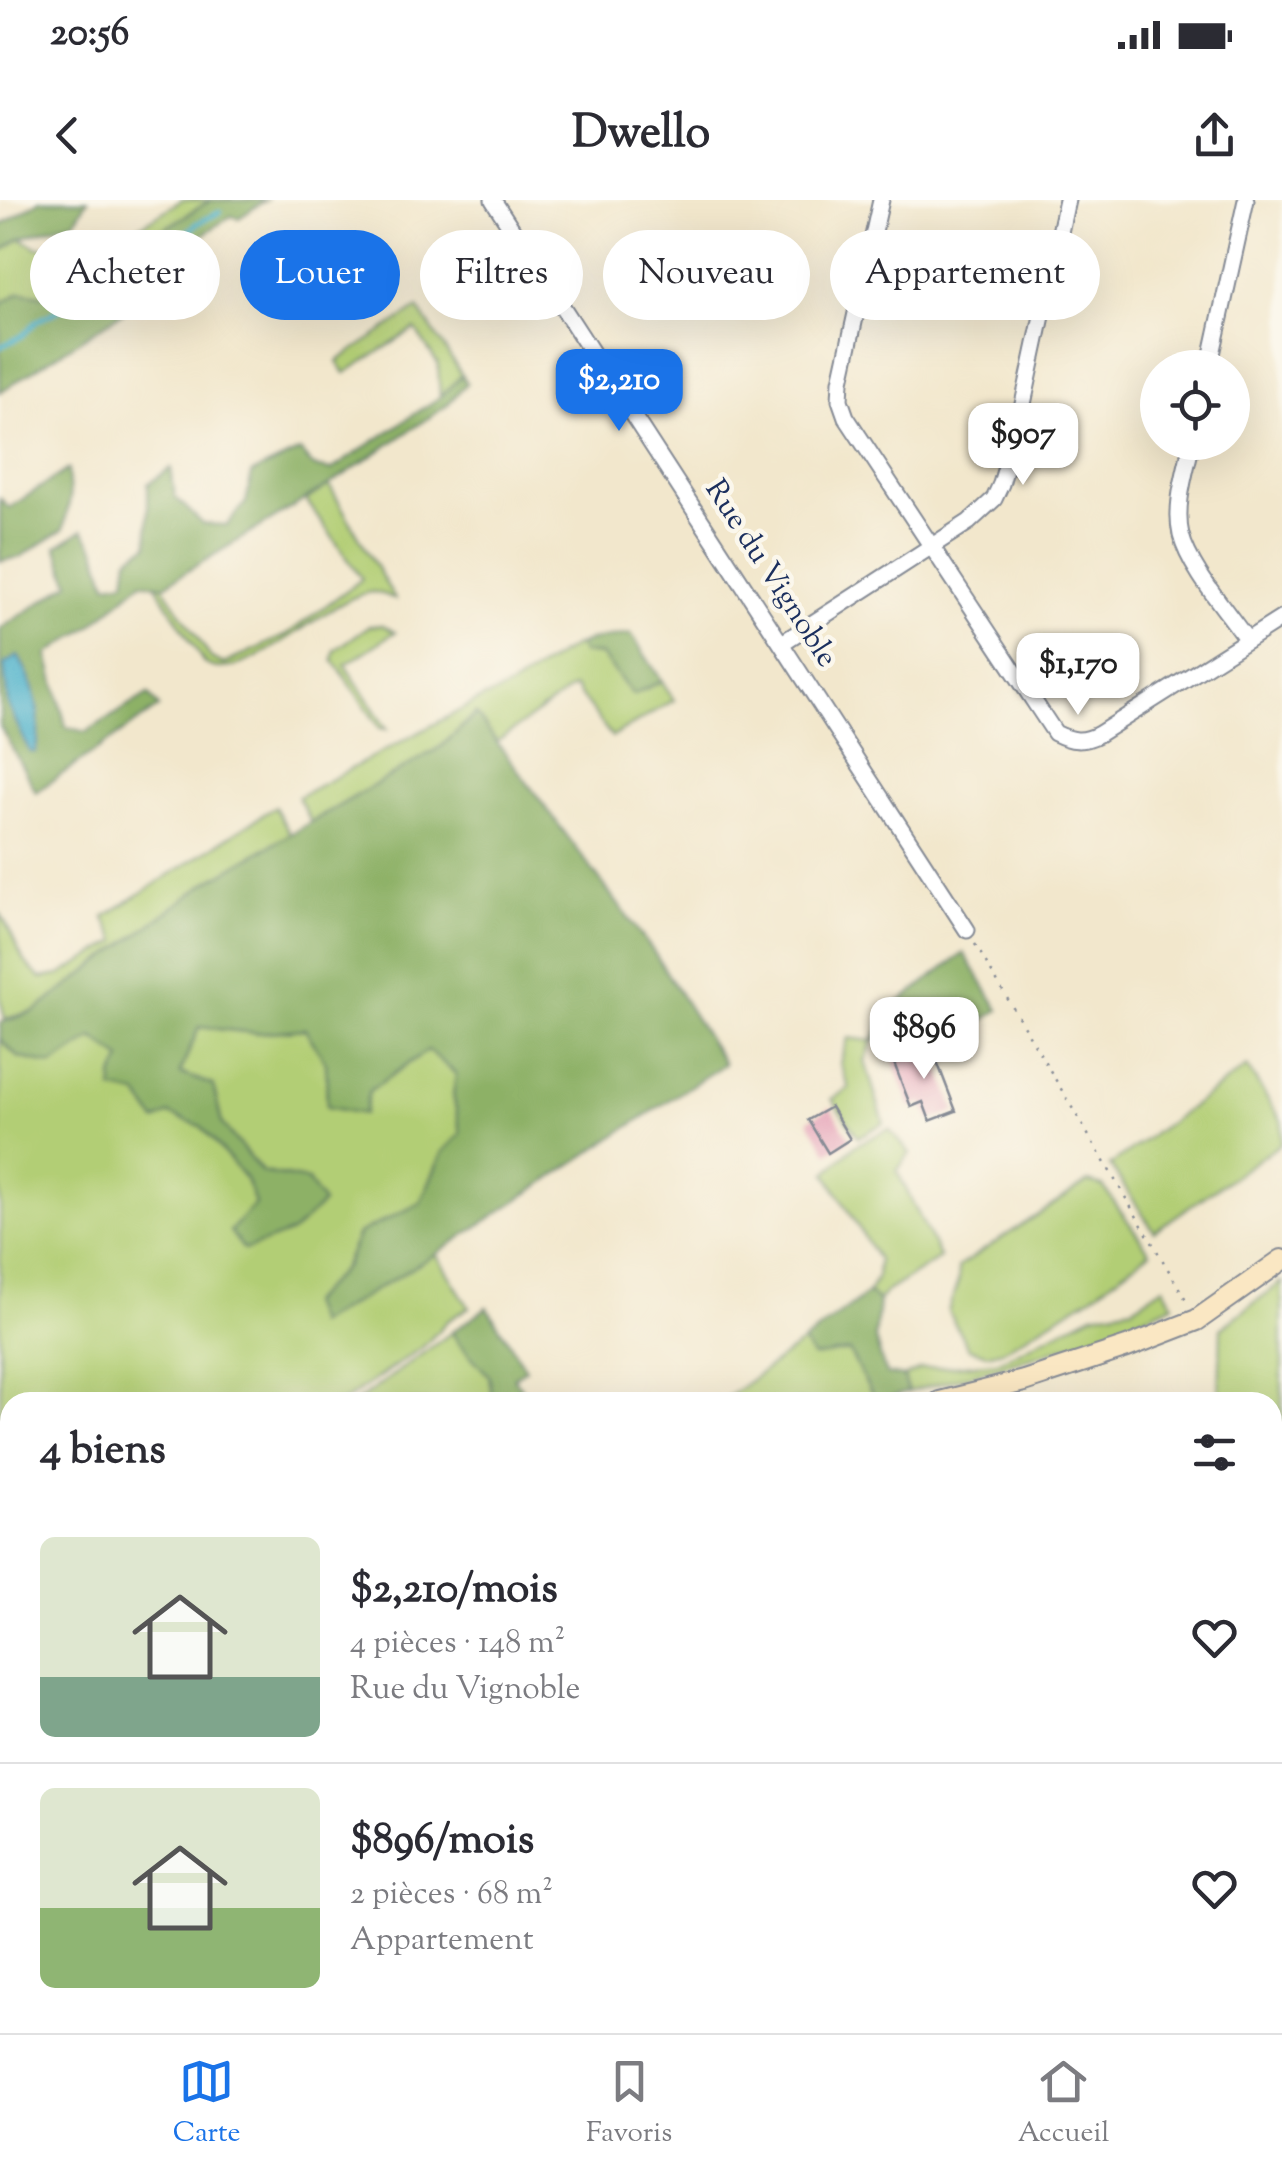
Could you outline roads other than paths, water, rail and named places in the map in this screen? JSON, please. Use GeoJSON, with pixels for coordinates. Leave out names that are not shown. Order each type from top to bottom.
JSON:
{"type":"FeatureCollection","features":[{"type":"Feature","properties":{"kind":"street","name":"Rue du Vignoble"},"geometry":{"type":"LineString","coordinates":[[493,200],[967,930]]}},
{"type":"Feature","properties":{"kind":"street"},"geometry":{"type":"LineString","coordinates":[[881,200],[840,400],[846,417],[1055,733],[1070,740],[1087,740],[1100,734],[1282,618]]}},
{"type":"Feature","properties":{"kind":"street"},"geometry":{"type":"LineString","coordinates":[[782,642],[983,512],[1001,484],[1020,418],[1067,200]]}},
{"type":"Feature","properties":{"kind":"street"},"geometry":{"type":"LineString","coordinates":[[1212,350],[1246,200]]}},
{"type":"Feature","properties":{"kind":"street"},"geometry":{"type":"LineString","coordinates":[[1188,460],[1181,495],[1180,534],[1187,552],[1247,640]]}},
{"type":"Feature","properties":{"kind":"street"},"geometry":{"type":"LineString","coordinates":[[978,1392],[1042,1375],[1197,1320],[1282,1260]]}},
{"type":"Feature","properties":{"kind":"water"},"geometry":{"type":"Polygon","coordinates":[[[18,656],[36,703],[39,728],[35,752],[30,752],[8,704],[4,665],[18,656]]]}},
{"type":"Feature","properties":{"kind":"waterway"},"geometry":{"type":"LineString","coordinates":[[0,347],[22,336],[37,321],[151,263],[198,223],[220,212]]}}]}
